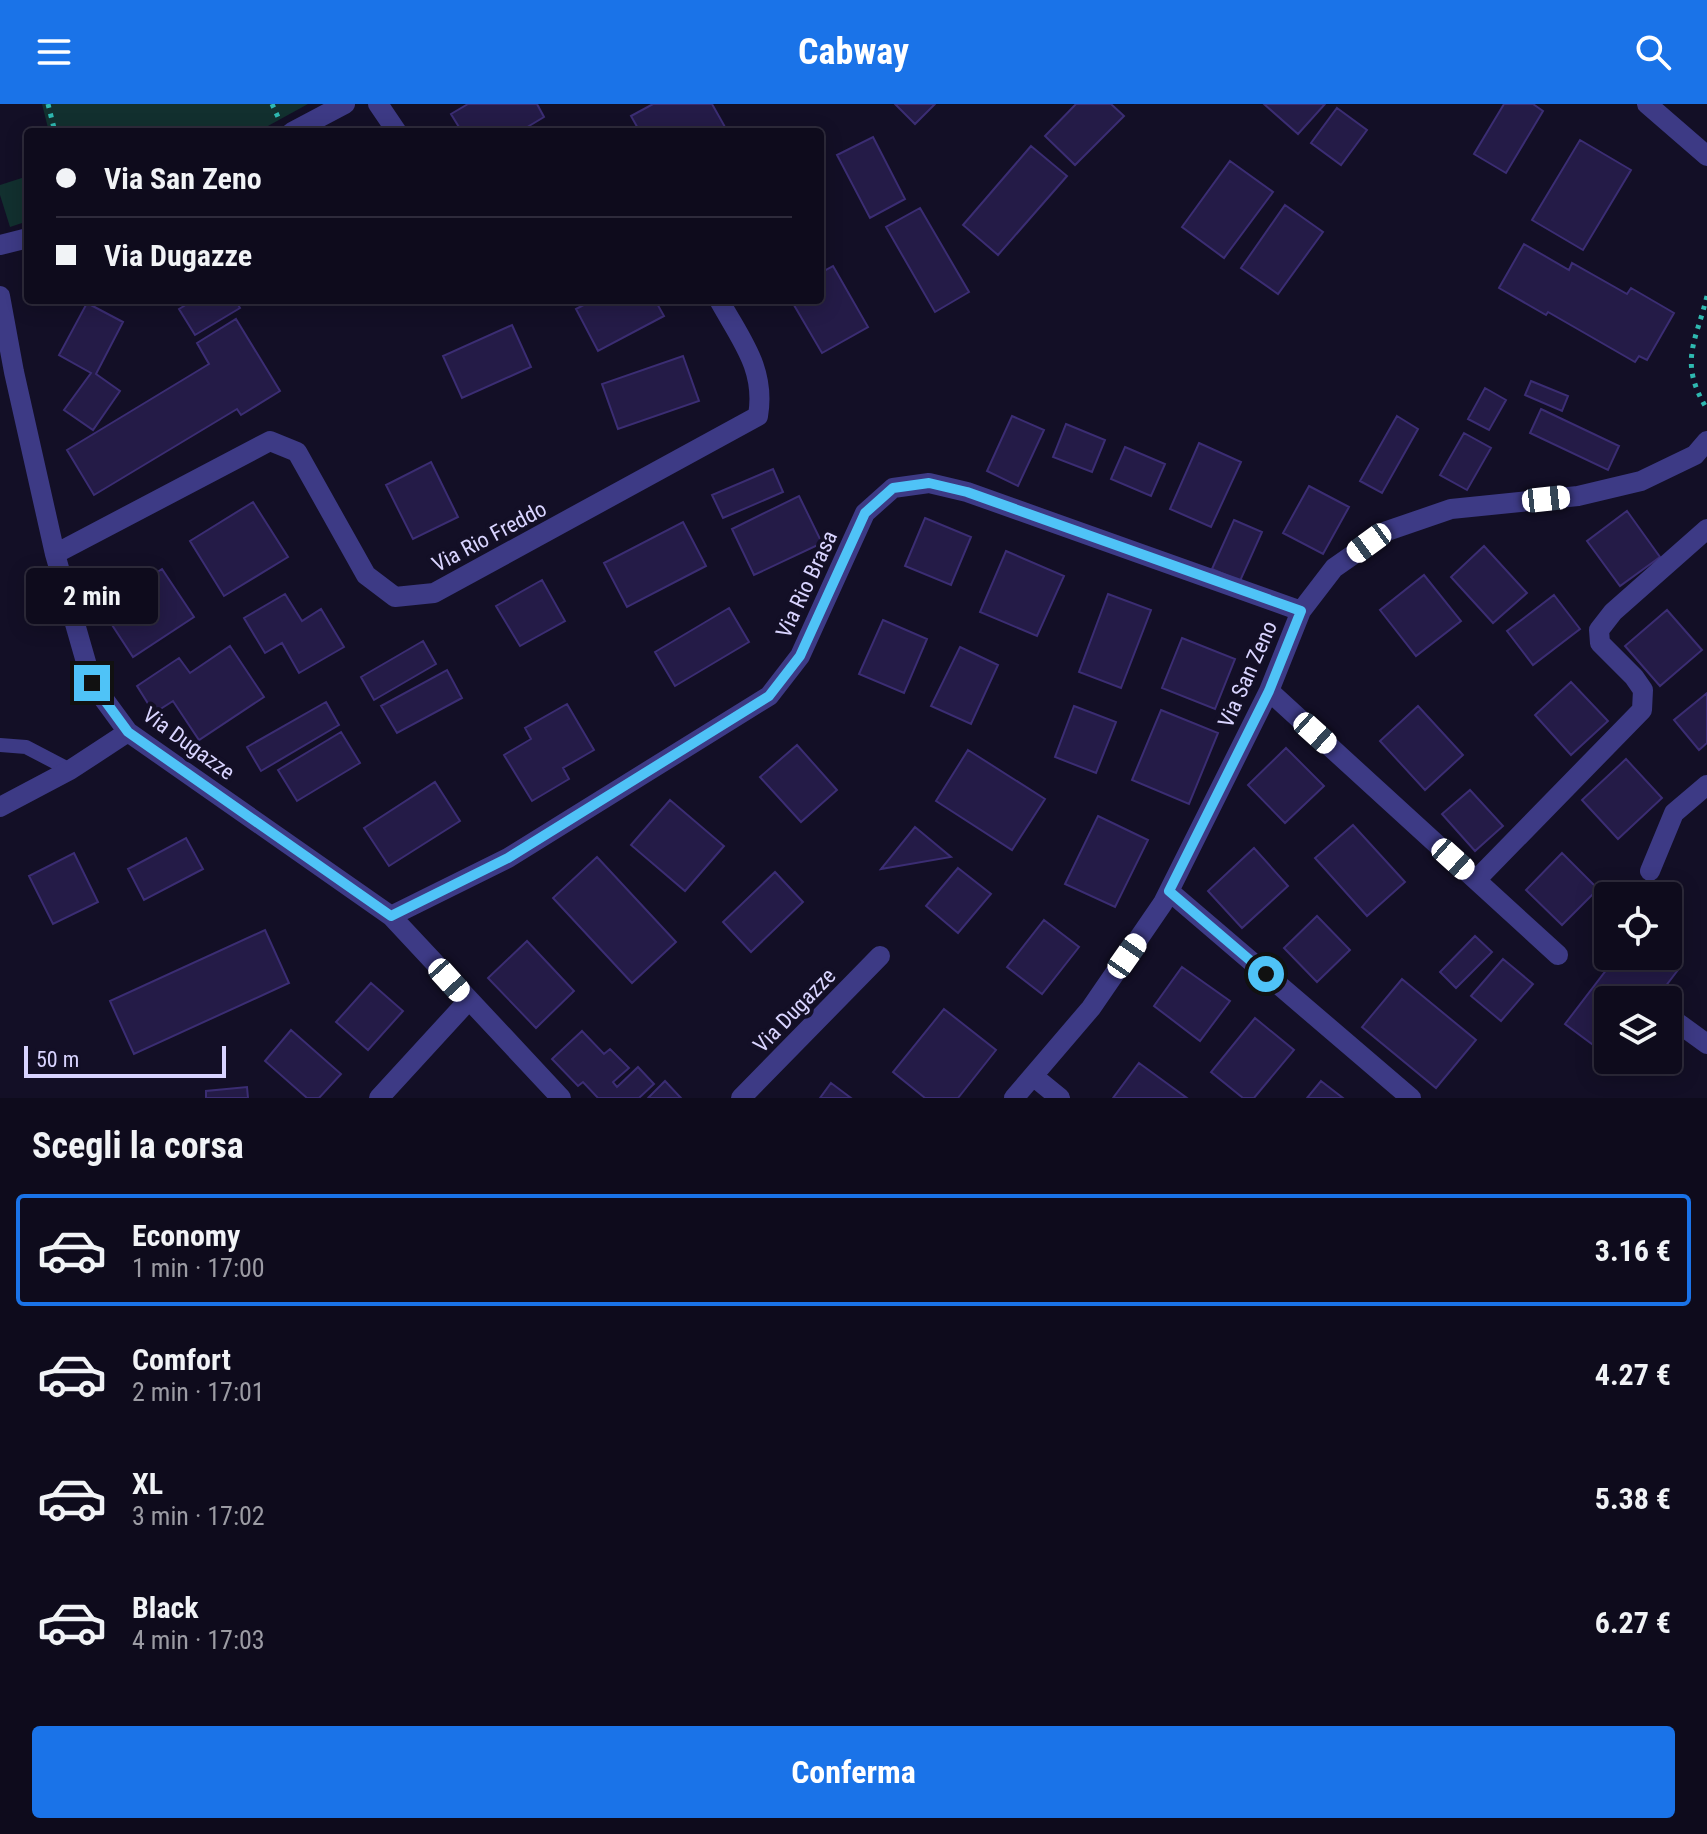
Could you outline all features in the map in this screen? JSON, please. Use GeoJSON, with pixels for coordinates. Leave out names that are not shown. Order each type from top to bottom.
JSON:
{"type":"FeatureCollection","features":[{"type":"Feature","properties":{"kind":"street"},"geometry":{"type":"LineString","coordinates":[[300,128],[345,104]]}},
{"type":"Feature","properties":{"kind":"street"},"geometry":{"type":"LineString","coordinates":[[378,104],[394,128]]}},
{"type":"Feature","properties":{"kind":"street"},"geometry":{"type":"LineString","coordinates":[[1647,104],[1707,156]]}},
{"type":"Feature","properties":{"kind":"street"},"geometry":{"type":"LineString","coordinates":[[0,245],[24,239]]}},
{"type":"Feature","properties":{"kind":"street","name":"Via Dugazze"},"geometry":{"type":"LineString","coordinates":[[0,296],[55,554],[92,683],[128,732],[391,916],[561,1098]]}},
{"type":"Feature","properties":{"kind":"street","name":"Via Rio Freddo"},"geometry":{"type":"LineString","coordinates":[[55,554],[270,441],[297,452],[366,575],[395,597],[434,593],[758,416],[761,398],[756,366],[721,304]]}},
{"type":"Feature","properties":{"kind":"street","name":"Via San Zeno"},"geometry":{"type":"LineString","coordinates":[[1014,1098],[1091,1008],[1169,891],[1269,691],[1301,611],[1334,568],[1387,531],[1451,509],[1578,496],[1641,481],[1703,455]]}},
{"type":"Feature","properties":{"kind":"street","name":"Via Rio Brasa"},"geometry":{"type":"LineString","coordinates":[[391,916],[508,858],[769,696],[800,656],[865,513],[893,488],[929,483],[967,492],[1301,611]]}},
{"type":"Feature","properties":{"kind":"street"},"geometry":{"type":"LineString","coordinates":[[1476,880],[1642,710],[1643,690],[1600,643],[1599,630],[1613,612],[1707,529]]}},
{"type":"Feature","properties":{"kind":"street"},"geometry":{"type":"LineString","coordinates":[[1269,691],[1558,955]]}},
{"type":"Feature","properties":{"kind":"street"},"geometry":{"type":"LineString","coordinates":[[0,807],[70,770],[128,732]]}},
{"type":"Feature","properties":{"kind":"street"},"geometry":{"type":"LineString","coordinates":[[1650,871],[1674,813],[1707,785]]}},
{"type":"Feature","properties":{"kind":"street"},"geometry":{"type":"LineString","coordinates":[[1169,891],[1411,1098]]}},
{"type":"Feature","properties":{"kind":"street","name":"Via Dugazze"},"geometry":{"type":"LineString","coordinates":[[741,1098],[880,956]]}},
{"type":"Feature","properties":{"kind":"street"},"geometry":{"type":"LineString","coordinates":[[379,1098],[468,1001]]}},
{"type":"Feature","properties":{"kind":"street"},"geometry":{"type":"LineString","coordinates":[[1682,1026],[1707,1044]]}},
{"type":"Feature","properties":{"kind":"street"},"geometry":{"type":"LineString","coordinates":[[1033,1076],[1060,1098]]}},
{"type":"Feature","properties":{"kind":"lane"},"geometry":{"type":"LineString","coordinates":[[0,745],[26,747],[70,770]]}},
{"type":"Feature","properties":{"kind":"path"},"geometry":{"type":"LineString","coordinates":[[48,104],[54,128]]}},
{"type":"Feature","properties":{"kind":"path"},"geometry":{"type":"LineString","coordinates":[[1707,296],[1694,334],[1690,361],[1694,381],[1707,409]]}},
{"type":"Feature","properties":{"kind":"green space"},"geometry":{"type":"Polygon","coordinates":[[[42,104],[308,104],[264,128],[48,128],[42,104]]]}},
{"type":"Feature","properties":{"kind":"green space"},"geometry":{"type":"Polygon","coordinates":[[[24,177],[24,222],[10,227],[0,185],[24,177]]]}},
{"type":"Feature","properties":{"kind":"building"},"geometry":{"type":"Polygon","coordinates":[[[468,104],[537,104],[544,117],[526,128],[460,128],[451,114],[468,104]]]}},
{"type":"Feature","properties":{"kind":"building"},"geometry":{"type":"Polygon","coordinates":[[[653,104],[712,104],[725,127],[638,128],[631,116],[653,104]]]}},
{"type":"Feature","properties":{"kind":"building"},"geometry":{"type":"Polygon","coordinates":[[[895,104],[935,104],[915,124],[895,104]]]}},
{"type":"Feature","properties":{"kind":"building"},"geometry":{"type":"Polygon","coordinates":[[[1076,104],[1111,104],[1124,116],[1075,165],[1045,136],[1076,104]]]}},
{"type":"Feature","properties":{"kind":"building"},"geometry":{"type":"Polygon","coordinates":[[[1264,104],[1325,104],[1298,134],[1264,104]]]}},
{"type":"Feature","properties":{"kind":"building"},"geometry":{"type":"Polygon","coordinates":[[[1504,104],[1533,104],[1543,111],[1506,173],[1474,154],[1504,104]]]}},
{"type":"Feature","properties":{"kind":"building"},"geometry":{"type":"Polygon","coordinates":[[[1337,108],[1367,130],[1341,165],[1311,143],[1337,108]]]}},
{"type":"Feature","properties":{"kind":"building"},"geometry":{"type":"Polygon","coordinates":[[[873,137],[905,199],[870,218],[837,155],[873,137]]]}},
{"type":"Feature","properties":{"kind":"building"},"geometry":{"type":"Polygon","coordinates":[[[1580,140],[1631,170],[1583,250],[1532,220],[1580,140]]]}},
{"type":"Feature","properties":{"kind":"building"},"geometry":{"type":"Polygon","coordinates":[[[1031,146],[1067,176],[998,255],[963,225],[1031,146]]]}},
{"type":"Feature","properties":{"kind":"building"},"geometry":{"type":"Polygon","coordinates":[[[1230,161],[1273,192],[1224,258],[1182,227],[1230,161]]]}},
{"type":"Feature","properties":{"kind":"building"},"geometry":{"type":"Polygon","coordinates":[[[1285,205],[1323,232],[1278,294],[1241,268],[1285,205]]]}},
{"type":"Feature","properties":{"kind":"building"},"geometry":{"type":"Polygon","coordinates":[[[920,208],[969,292],[935,312],[886,227],[920,208]]]}},
{"type":"Feature","properties":{"kind":"building"},"geometry":{"type":"Polygon","coordinates":[[[1524,244],[1569,270],[1572,263],[1627,294],[1631,288],[1674,313],[1647,360],[1639,356],[1635,362],[1499,288],[1524,244]]]}},
{"type":"Feature","properties":{"kind":"building"},"geometry":{"type":"Polygon","coordinates":[[[833,266],[868,327],[822,353],[793,304],[824,304],[824,271],[833,266]]]}},
{"type":"Feature","properties":{"kind":"building"},"geometry":{"type":"Polygon","coordinates":[[[86,304],[123,322],[96,374],[120,391],[93,430],[64,410],[91,373],[59,355],[86,304]]]}},
{"type":"Feature","properties":{"kind":"building"},"geometry":{"type":"Polygon","coordinates":[[[187,304],[238,304],[240,308],[195,335],[179,309],[187,304]]]}},
{"type":"Feature","properties":{"kind":"building"},"geometry":{"type":"Polygon","coordinates":[[[585,304],[657,304],[664,316],[598,351],[576,309],[585,304]]]}},
{"type":"Feature","properties":{"kind":"building"},"geometry":{"type":"Polygon","coordinates":[[[236,319],[280,391],[241,415],[237,409],[94,495],[67,450],[209,364],[197,343],[236,319]]]}},
{"type":"Feature","properties":{"kind":"building"},"geometry":{"type":"Polygon","coordinates":[[[512,325],[531,367],[462,398],[443,356],[512,325]]]}},
{"type":"Feature","properties":{"kind":"building"},"geometry":{"type":"Polygon","coordinates":[[[683,356],[699,401],[618,429],[602,384],[683,356]]]}},
{"type":"Feature","properties":{"kind":"building"},"geometry":{"type":"Polygon","coordinates":[[[1531,381],[1568,396],[1562,411],[1525,395],[1531,381]]]}},
{"type":"Feature","properties":{"kind":"building"},"geometry":{"type":"Polygon","coordinates":[[[1485,388],[1506,400],[1489,430],[1468,419],[1485,388]]]}},
{"type":"Feature","properties":{"kind":"building"},"geometry":{"type":"Polygon","coordinates":[[[1541,409],[1619,446],[1608,470],[1530,433],[1541,409]]]}},
{"type":"Feature","properties":{"kind":"building"},"geometry":{"type":"Polygon","coordinates":[[[1012,416],[1044,430],[1018,486],[987,471],[1012,416]]]}},
{"type":"Feature","properties":{"kind":"building"},"geometry":{"type":"Polygon","coordinates":[[[1397,416],[1418,429],[1382,493],[1360,481],[1397,416]]]}},
{"type":"Feature","properties":{"kind":"building"},"geometry":{"type":"Polygon","coordinates":[[[1066,424],[1105,440],[1092,472],[1053,457],[1066,424]]]}},
{"type":"Feature","properties":{"kind":"building"},"geometry":{"type":"Polygon","coordinates":[[[1464,433],[1491,448],[1467,490],[1440,475],[1464,433]]]}},
{"type":"Feature","properties":{"kind":"building"},"geometry":{"type":"Polygon","coordinates":[[[1199,443],[1241,462],[1211,527],[1170,509],[1199,443]]]}},
{"type":"Feature","properties":{"kind":"building"},"geometry":{"type":"Polygon","coordinates":[[[1125,447],[1165,464],[1151,496],[1111,479],[1125,447]]]}},
{"type":"Feature","properties":{"kind":"building"},"geometry":{"type":"Polygon","coordinates":[[[431,462],[458,517],[413,539],[386,485],[431,462]]]}},
{"type":"Feature","properties":{"kind":"building"},"geometry":{"type":"Polygon","coordinates":[[[773,469],[783,492],[723,518],[712,495],[773,469]]]}},
{"type":"Feature","properties":{"kind":"building"},"geometry":{"type":"Polygon","coordinates":[[[1309,486],[1349,507],[1323,554],[1283,533],[1309,486]]]}},
{"type":"Feature","properties":{"kind":"building"},"geometry":{"type":"Polygon","coordinates":[[[799,496],[822,543],[754,575],[732,529],[799,496]]]}},
{"type":"Feature","properties":{"kind":"building"},"geometry":{"type":"Polygon","coordinates":[[[253,502],[288,557],[224,596],[190,541],[253,502]]]}},
{"type":"Feature","properties":{"kind":"building"},"geometry":{"type":"Polygon","coordinates":[[[1627,511],[1660,557],[1620,586],[1587,541],[1627,511]]]}},
{"type":"Feature","properties":{"kind":"building"},"geometry":{"type":"Polygon","coordinates":[[[925,518],[971,537],[951,585],[905,566],[925,518]]]}},
{"type":"Feature","properties":{"kind":"building"},"geometry":{"type":"Polygon","coordinates":[[[1234,520],[1262,532],[1240,581],[1212,569],[1234,520]]]}},
{"type":"Feature","properties":{"kind":"building"},"geometry":{"type":"Polygon","coordinates":[[[683,522],[706,566],[627,607],[604,563],[683,522]]]}},
{"type":"Feature","properties":{"kind":"building"},"geometry":{"type":"Polygon","coordinates":[[[1484,546],[1527,593],[1493,623],[1451,577],[1484,546]]]}},
{"type":"Feature","properties":{"kind":"building"},"geometry":{"type":"Polygon","coordinates":[[[1006,551],[1064,576],[1037,636],[980,612],[1006,551]]]}},
{"type":"Feature","properties":{"kind":"building"},"geometry":{"type":"Polygon","coordinates":[[[162,569],[194,617],[133,657],[101,608],[162,569]]]}},
{"type":"Feature","properties":{"kind":"building"},"geometry":{"type":"Polygon","coordinates":[[[1424,575],[1461,621],[1416,656],[1380,610],[1424,575]]]}},
{"type":"Feature","properties":{"kind":"building"},"geometry":{"type":"Polygon","coordinates":[[[542,580],[565,621],[520,646],[496,606],[542,580]]]}},
{"type":"Feature","properties":{"kind":"building"},"geometry":{"type":"Polygon","coordinates":[[[285,594],[302,621],[321,609],[344,647],[299,673],[282,643],[265,653],[244,618],[285,594]]]}},
{"type":"Feature","properties":{"kind":"building"},"geometry":{"type":"Polygon","coordinates":[[[1108,594],[1151,610],[1121,688],[1079,672],[1108,594]]]}},
{"type":"Feature","properties":{"kind":"building"},"geometry":{"type":"Polygon","coordinates":[[[1554,595],[1580,629],[1533,665],[1507,631],[1554,595]]]}},
{"type":"Feature","properties":{"kind":"building"},"geometry":{"type":"Polygon","coordinates":[[[729,608],[749,642],[675,686],[655,652],[729,608]]]}},
{"type":"Feature","properties":{"kind":"building"},"geometry":{"type":"Polygon","coordinates":[[[1667,610],[1702,650],[1660,686],[1625,646],[1667,610]]]}},
{"type":"Feature","properties":{"kind":"building"},"geometry":{"type":"Polygon","coordinates":[[[883,620],[927,639],[904,693],[859,674],[883,620]]]}},
{"type":"Feature","properties":{"kind":"building"},"geometry":{"type":"Polygon","coordinates":[[[1182,638],[1235,659],[1215,709],[1162,688],[1182,638]]]}},
{"type":"Feature","properties":{"kind":"building"},"geometry":{"type":"Polygon","coordinates":[[[423,641],[436,664],[374,700],[361,677],[423,641]]]}},
{"type":"Feature","properties":{"kind":"building"},"geometry":{"type":"Polygon","coordinates":[[[230,646],[264,697],[199,740],[173,701],[154,713],[137,686],[179,658],[190,673],[230,646]]]}},
{"type":"Feature","properties":{"kind":"building"},"geometry":{"type":"Polygon","coordinates":[[[960,647],[998,665],[971,724],[931,706],[960,647]]]}},
{"type":"Feature","properties":{"kind":"building"},"geometry":{"type":"Polygon","coordinates":[[[447,670],[462,698],[397,733],[381,706],[447,670]]]}},
{"type":"Feature","properties":{"kind":"building"},"geometry":{"type":"Polygon","coordinates":[[[1571,682],[1608,721],[1571,755],[1535,715],[1571,682]]]}},
{"type":"Feature","properties":{"kind":"building"},"geometry":{"type":"Polygon","coordinates":[[[1707,693],[1707,743],[1699,750],[1674,720],[1707,693]]]}},
{"type":"Feature","properties":{"kind":"building"},"geometry":{"type":"Polygon","coordinates":[[[326,702],[339,725],[261,771],[247,747],[326,702]]]}},
{"type":"Feature","properties":{"kind":"building"},"geometry":{"type":"Polygon","coordinates":[[[567,704],[594,750],[563,768],[569,779],[532,801],[504,755],[531,739],[525,728],[567,704]]]}},
{"type":"Feature","properties":{"kind":"building"},"geometry":{"type":"Polygon","coordinates":[[[1074,706],[1116,722],[1096,773],[1055,757],[1074,706]]]}},
{"type":"Feature","properties":{"kind":"building"},"geometry":{"type":"Polygon","coordinates":[[[1418,706],[1463,755],[1425,790],[1380,741],[1418,706]]]}},
{"type":"Feature","properties":{"kind":"building"},"geometry":{"type":"Polygon","coordinates":[[[1161,710],[1218,733],[1189,804],[1132,780],[1161,710]]]}},
{"type":"Feature","properties":{"kind":"building"},"geometry":{"type":"Polygon","coordinates":[[[341,732],[360,763],[297,801],[278,770],[341,732]]]}},
{"type":"Feature","properties":{"kind":"building"},"geometry":{"type":"Polygon","coordinates":[[[797,745],[837,790],[801,822],[760,777],[797,745]]]}},
{"type":"Feature","properties":{"kind":"building"},"geometry":{"type":"Polygon","coordinates":[[[1286,748],[1324,786],[1285,823],[1248,785],[1286,748]]]}},
{"type":"Feature","properties":{"kind":"building"},"geometry":{"type":"Polygon","coordinates":[[[968,750],[1045,799],[1012,850],[936,801],[968,750]]]}},
{"type":"Feature","properties":{"kind":"building"},"geometry":{"type":"Polygon","coordinates":[[[1626,759],[1662,798],[1618,839],[1582,800],[1626,759]]]}},
{"type":"Feature","properties":{"kind":"building"},"geometry":{"type":"Polygon","coordinates":[[[435,782],[460,821],[389,866],[364,828],[435,782]]]}},
{"type":"Feature","properties":{"kind":"building"},"geometry":{"type":"Polygon","coordinates":[[[1470,790],[1503,826],[1475,851],[1442,814],[1470,790]]]}},
{"type":"Feature","properties":{"kind":"building"},"geometry":{"type":"Polygon","coordinates":[[[670,800],[724,846],[685,891],[631,845],[670,800]]]}},
{"type":"Feature","properties":{"kind":"building"},"geometry":{"type":"Polygon","coordinates":[[[1098,816],[1148,840],[1115,907],[1065,884],[1098,816]]]}},
{"type":"Feature","properties":{"kind":"building"},"geometry":{"type":"Polygon","coordinates":[[[1353,825],[1405,882],[1367,916],[1315,858],[1353,825]]]}},
{"type":"Feature","properties":{"kind":"building"},"geometry":{"type":"Polygon","coordinates":[[[915,827],[951,857],[881,869],[915,827]]]}},
{"type":"Feature","properties":{"kind":"building"},"geometry":{"type":"Polygon","coordinates":[[[186,838],[203,869],[144,900],[128,869],[186,838]]]}},
{"type":"Feature","properties":{"kind":"building"},"geometry":{"type":"Polygon","coordinates":[[[1254,848],[1288,886],[1242,928],[1208,891],[1254,848]]]}},
{"type":"Feature","properties":{"kind":"building"},"geometry":{"type":"Polygon","coordinates":[[[74,853],[98,902],[53,924],[29,876],[74,853]]]}},
{"type":"Feature","properties":{"kind":"building"},"geometry":{"type":"Polygon","coordinates":[[[1562,853],[1594,885],[1594,893],[1562,925],[1526,890],[1562,853]]]}},
{"type":"Feature","properties":{"kind":"building"},"geometry":{"type":"Polygon","coordinates":[[[597,857],[676,942],[632,983],[553,898],[597,857]]]}},
{"type":"Feature","properties":{"kind":"building"},"geometry":{"type":"Polygon","coordinates":[[[958,868],[991,894],[958,933],[926,906],[958,868]]]}},
{"type":"Feature","properties":{"kind":"building"},"geometry":{"type":"Polygon","coordinates":[[[775,872],[803,902],[751,952],[723,922],[775,872]]]}},
{"type":"Feature","properties":{"kind":"building"},"geometry":{"type":"Polygon","coordinates":[[[1317,916],[1350,950],[1317,982],[1284,948],[1317,916]]]}},
{"type":"Feature","properties":{"kind":"building"},"geometry":{"type":"Polygon","coordinates":[[[1044,920],[1079,947],[1042,994],[1007,967],[1044,920]]]}},
{"type":"Feature","properties":{"kind":"building"},"geometry":{"type":"Polygon","coordinates":[[[265,930],[289,983],[134,1054],[110,1001],[265,930]]]}},
{"type":"Feature","properties":{"kind":"building"},"geometry":{"type":"Polygon","coordinates":[[[1475,936],[1492,952],[1456,988],[1440,972],[1475,936]]]}},
{"type":"Feature","properties":{"kind":"building"},"geometry":{"type":"Polygon","coordinates":[[[527,941],[574,991],[536,1028],[488,978],[527,941]]]}},
{"type":"Feature","properties":{"kind":"building"},"geometry":{"type":"Polygon","coordinates":[[[1503,959],[1533,984],[1501,1021],[1471,996],[1503,959]]]}},
{"type":"Feature","properties":{"kind":"building"},"geometry":{"type":"Polygon","coordinates":[[[1182,967],[1230,1001],[1200,1041],[1154,1006],[1182,967]]]}},
{"type":"Feature","properties":{"kind":"building"},"geometry":{"type":"Polygon","coordinates":[[[1606,970],[1678,970],[1666,986],[1594,986],[1606,970]]]}},
{"type":"Feature","properties":{"kind":"building"},"geometry":{"type":"Polygon","coordinates":[[[1402,979],[1476,1040],[1436,1088],[1362,1027],[1402,979]]]}},
{"type":"Feature","properties":{"kind":"building"},"geometry":{"type":"Polygon","coordinates":[[[371,983],[403,1011],[368,1050],[336,1022],[371,983]]]}},
{"type":"Feature","properties":{"kind":"building"},"geometry":{"type":"Polygon","coordinates":[[[1594,986],[1594,1046],[1565,1024],[1594,986]]]}},
{"type":"Feature","properties":{"kind":"building"},"geometry":{"type":"Polygon","coordinates":[[[944,1009],[996,1050],[958,1098],[925,1098],[893,1072],[944,1009]]]}},
{"type":"Feature","properties":{"kind":"building"},"geometry":{"type":"Polygon","coordinates":[[[1255,1018],[1294,1050],[1254,1098],[1243,1098],[1211,1072],[1255,1018]]]}},
{"type":"Feature","properties":{"kind":"building"},"geometry":{"type":"Polygon","coordinates":[[[291,1030],[341,1074],[319,1098],[307,1098],[265,1061],[291,1030]]]}},
{"type":"Feature","properties":{"kind":"building"},"geometry":{"type":"Polygon","coordinates":[[[582,1031],[604,1054],[610,1049],[629,1068],[613,1082],[617,1087],[638,1067],[654,1084],[639,1098],[598,1098],[583,1082],[578,1086],[552,1059],[582,1031]]]}},
{"type":"Feature","properties":{"kind":"building"},"geometry":{"type":"Polygon","coordinates":[[[1139,1063],[1187,1098],[1113,1098],[1139,1063]]]}},
{"type":"Feature","properties":{"kind":"building"},"geometry":{"type":"Polygon","coordinates":[[[665,1081],[681,1098],[648,1098],[665,1081]]]}},
{"type":"Feature","properties":{"kind":"building"},"geometry":{"type":"Polygon","coordinates":[[[1321,1081],[1343,1098],[1307,1098],[1321,1081]]]}},
{"type":"Feature","properties":{"kind":"building"},"geometry":{"type":"Polygon","coordinates":[[[831,1083],[851,1098],[820,1098],[831,1083]]]}},
{"type":"Feature","properties":{"kind":"building"},"geometry":{"type":"Polygon","coordinates":[[[247,1087],[248,1098],[206,1098],[206,1091],[247,1087]]]}},
{"type":"Feature","properties":{"kind":"route"},"geometry":{"type":"LineString","coordinates":[[92,683],[128,732],[391,916],[508,858],[769,696],[800,656],[865,513],[893,488],[929,483],[967,492],[1301,611],[1269,691],[1169,891],[1266,974]]}}]}
